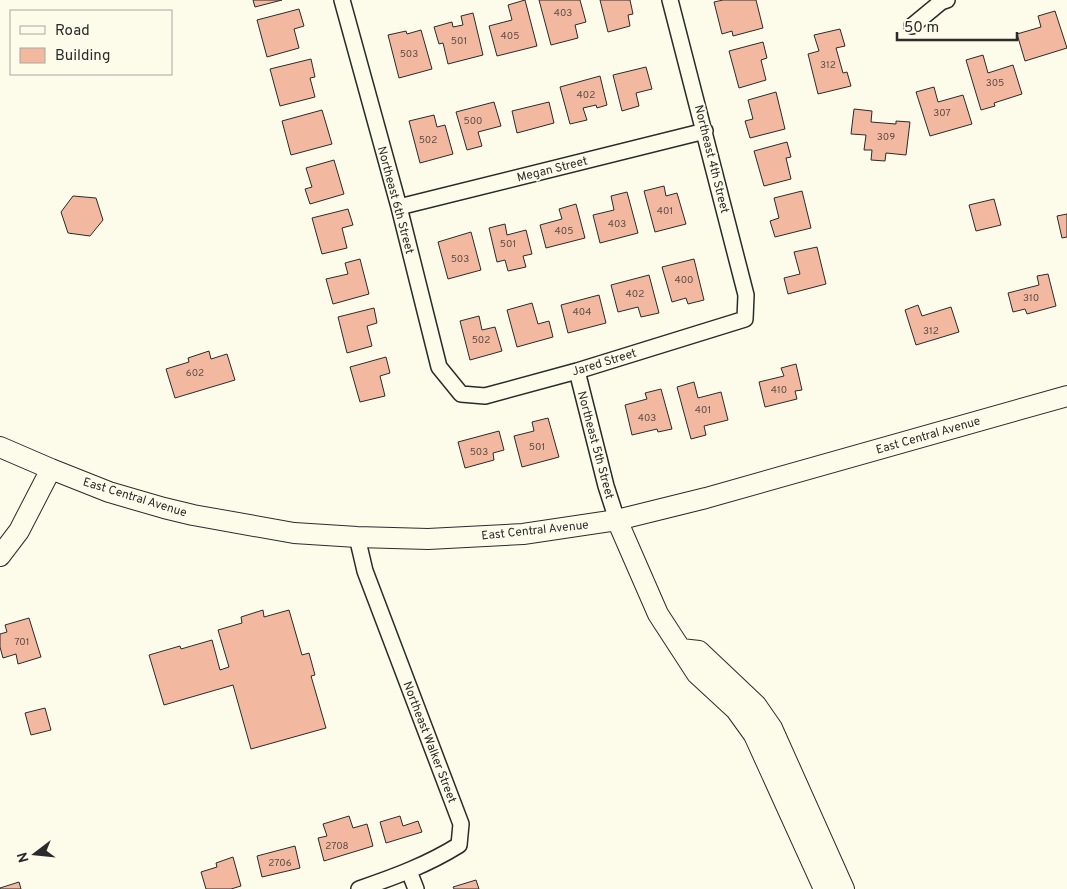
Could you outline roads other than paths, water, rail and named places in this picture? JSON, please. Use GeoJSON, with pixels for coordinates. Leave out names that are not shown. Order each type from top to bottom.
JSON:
{"type":"FeatureCollection","features":[{"type":"Feature","properties":{"kind":"main road","name":"East Central Avenue"},"geometry":{"type":"LineString","coordinates":[[0,447],[109,492],[193,515],[294,533],[428,539],[523,534],[617,520],[706,498],[1067,396]]}},
{"type":"Feature","properties":{"kind":"main road"},"geometry":{"type":"LineString","coordinates":[[0,556],[19,531],[51,469]]}},
{"type":"Feature","properties":{"kind":"main road"},"geometry":{"type":"LineString","coordinates":[[617,520],[658,614],[697,674],[736,710],[754,734],[824,889]]}},
{"type":"Feature","properties":{"kind":"main road"},"geometry":{"type":"LineString","coordinates":[[681,649],[699,651],[756,705],[772,728],[844,889]]}},
{"type":"Feature","properties":{"kind":"street","name":"Northeast 4th Street"},"geometry":{"type":"LineString","coordinates":[[670,0],[746,295],[744,319]]}},
{"type":"Feature","properties":{"kind":"street"},"geometry":{"type":"LineString","coordinates":[[912,26],[941,2],[948,0]]}},
{"type":"Feature","properties":{"kind":"street","name":"Northeast 6th Street"},"geometry":{"type":"LineString","coordinates":[[345,1],[439,367],[461,394]]}},
{"type":"Feature","properties":{"kind":"street","name":"Megan Street"},"geometry":{"type":"LineString","coordinates":[[399,207],[705,131]]}},
{"type":"Feature","properties":{"kind":"street","name":"Jared Street"},"geometry":{"type":"LineString","coordinates":[[461,394],[485,396],[577,371],[744,319]]}},
{"type":"Feature","properties":{"kind":"street","name":"Northeast 5th Street"},"geometry":{"type":"LineString","coordinates":[[577,371],[606,486],[617,520]]}},
{"type":"Feature","properties":{"kind":"street","name":"Northeast Walker Street"},"geometry":{"type":"LineString","coordinates":[[357,537],[365,571],[461,824],[459,845],[439,858],[359,889]]}},
{"type":"Feature","properties":{"kind":"street"},"geometry":{"type":"LineString","coordinates":[[409,871],[416,889]]}}]}
